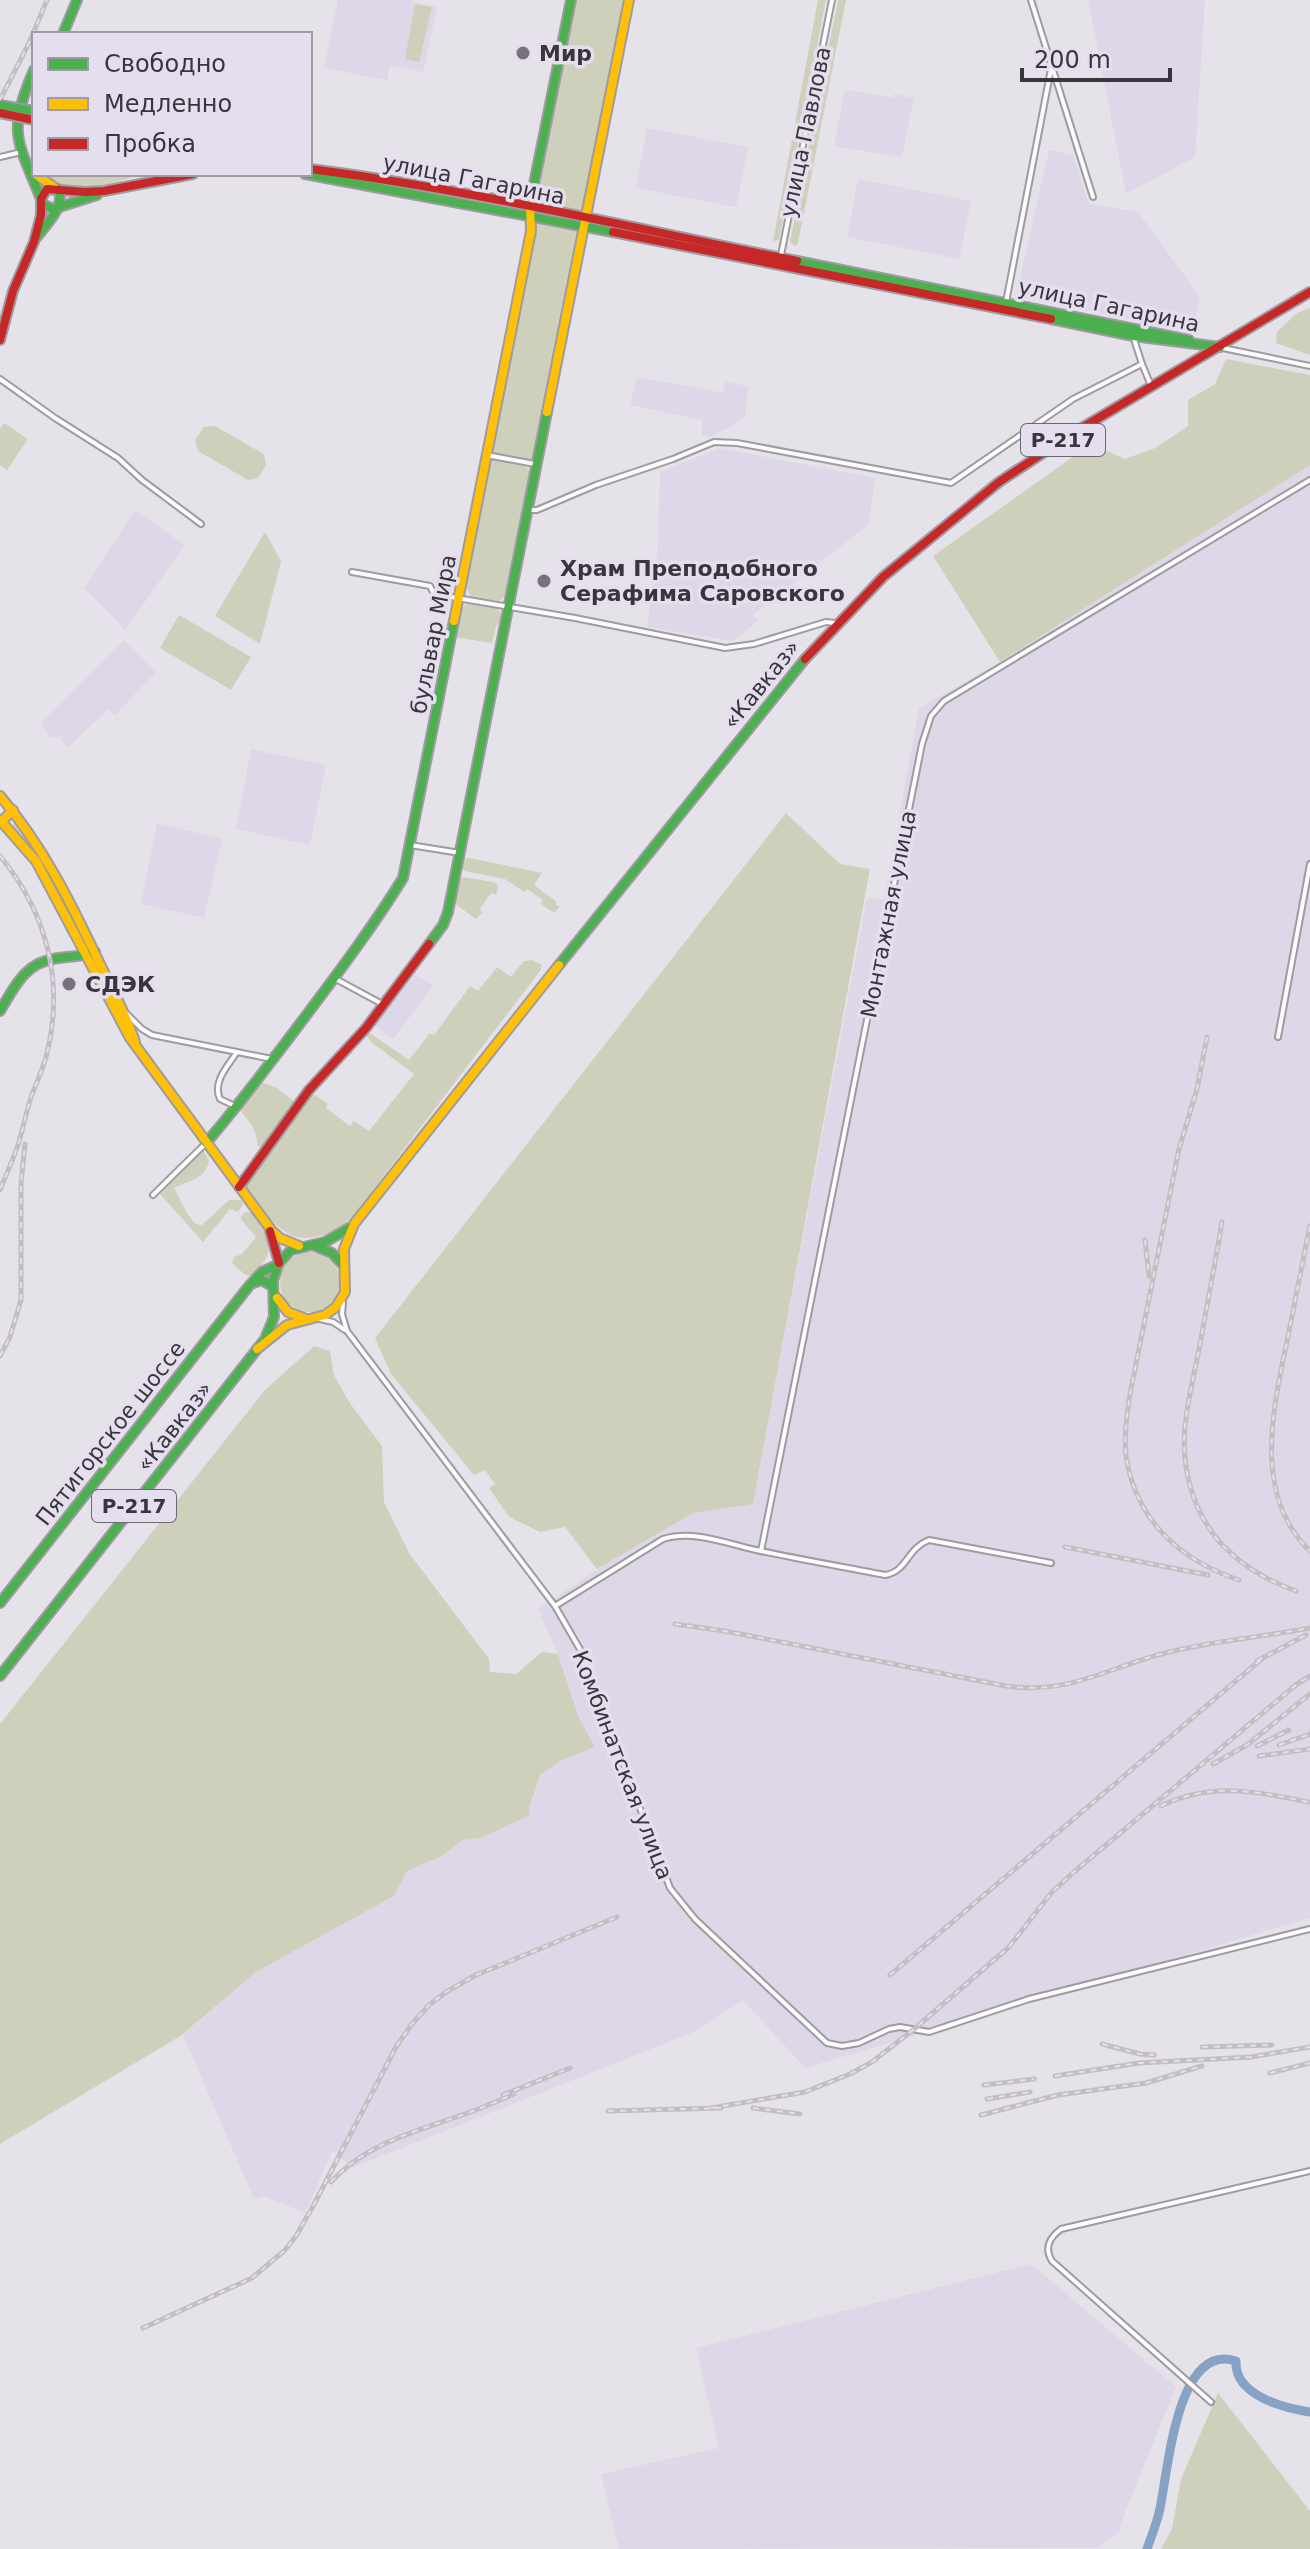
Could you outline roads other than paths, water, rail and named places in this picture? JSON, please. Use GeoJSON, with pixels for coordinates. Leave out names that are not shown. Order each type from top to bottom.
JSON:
{"type":"FeatureCollection","features":[{"type":"Feature","properties":{"kind":"main road"},"geometry":{"type":"LineString","coordinates":[[68,32],[77,0]]}},
{"type":"Feature","properties":{"kind":"main road","name":"бульвар Мира"},"geometry":{"type":"LineString","coordinates":[[206,1143],[237,1107],[334,978],[399,886],[460,599],[531,231],[530,212],[571,0]]}},
{"type":"Feature","properties":{"kind":"main road"},"geometry":{"type":"LineString","coordinates":[[239,1187],[309,1090],[384,1005],[445,922],[629,0]]}},
{"type":"Feature","properties":{"kind":"main road"},"geometry":{"type":"LineString","coordinates":[[32,73],[17,97],[9,120],[9,131],[17,153],[32,172]]}},
{"type":"Feature","properties":{"kind":"main road"},"geometry":{"type":"LineString","coordinates":[[0,105],[32,111]]}},
{"type":"Feature","properties":{"kind":"main road"},"geometry":{"type":"LineString","coordinates":[[0,113],[32,120]]}},
{"type":"Feature","properties":{"kind":"main road","name":"улица Гагарина"},"geometry":{"type":"LineString","coordinates":[[312,169],[357,175],[530,212]]}},
{"type":"Feature","properties":{"kind":"main road","name":"улица Гагарина"},"geometry":{"type":"LineString","coordinates":[[312,175],[585,222],[1221,347]]}},
{"type":"Feature","properties":{"kind":"main road"},"geometry":{"type":"LineString","coordinates":[[33,176],[47,208],[178,176]]}},
{"type":"Feature","properties":{"kind":"main road"},"geometry":{"type":"LineString","coordinates":[[34,242],[63,198],[58,189],[38,176]]}},
{"type":"Feature","properties":{"kind":"main road"},"geometry":{"type":"LineString","coordinates":[[0,340],[13,291],[34,242],[41,215],[42,193],[47,189],[87,193],[110,191]]}},
{"type":"Feature","properties":{"kind":"main road","name":"«Кавказ»"},"geometry":{"type":"LineString","coordinates":[[344,1297],[347,1287],[344,1247],[354,1224],[757,716],[837,623],[883,577],[999,482],[1075,432],[1310,292]]}},
{"type":"Feature","properties":{"kind":"main road"},"geometry":{"type":"LineString","coordinates":[[0,798],[30,830],[45,856],[122,1026],[266,1223],[280,1238],[300,1247]]}},
{"type":"Feature","properties":{"kind":"main road"},"geometry":{"type":"LineString","coordinates":[[11,808],[1,820],[36,861],[125,1012],[137,1047]]}},
{"type":"Feature","properties":{"kind":"main road"},"geometry":{"type":"LineString","coordinates":[[0,1011],[34,963],[91,954]]}},
{"type":"Feature","properties":{"kind":"main road"},"geometry":{"type":"LineString","coordinates":[[266,1223],[276,1247],[278,1264]]}},
{"type":"Feature","properties":{"kind":"main road","name":"«Кавказ»"},"geometry":{"type":"LineString","coordinates":[[300,1247],[315,1246],[334,1238],[354,1224]]}},
{"type":"Feature","properties":{"kind":"main road"},"geometry":{"type":"LineString","coordinates":[[315,1246],[332,1253],[344,1267]]}},
{"type":"Feature","properties":{"kind":"main road"},"geometry":{"type":"LineString","coordinates":[[278,1264],[284,1256],[300,1247]]}},
{"type":"Feature","properties":{"kind":"main road","name":"«Кавказ»"},"geometry":{"type":"LineString","coordinates":[[0,1676],[257,1349],[274,1317],[278,1264]]}},
{"type":"Feature","properties":{"kind":"main road","name":"Пятигорское шоссе"},"geometry":{"type":"LineString","coordinates":[[0,1603],[249,1286],[262,1272],[278,1264]]}},
{"type":"Feature","properties":{"kind":"main road"},"geometry":{"type":"LineString","coordinates":[[249,1286],[262,1280],[269,1282],[288,1312],[304,1318]]}},
{"type":"Feature","properties":{"kind":"main road"},"geometry":{"type":"LineString","coordinates":[[317,1318],[333,1311],[344,1297]]}},
{"type":"Feature","properties":{"kind":"main road","name":"«Кавказ»"},"geometry":{"type":"LineString","coordinates":[[257,1349],[278,1330],[304,1318],[317,1318]]}},
{"type":"Feature","properties":{"kind":"street","name":"улица Павлова"},"geometry":{"type":"LineString","coordinates":[[779,261],[832,0]]}},
{"type":"Feature","properties":{"kind":"street"},"geometry":{"type":"LineString","coordinates":[[1031,0],[1093,197]]}},
{"type":"Feature","properties":{"kind":"street"},"geometry":{"type":"LineString","coordinates":[[1004,306],[1051,69]]}},
{"type":"Feature","properties":{"kind":"street"},"geometry":{"type":"LineString","coordinates":[[0,157],[17,153]]}},
{"type":"Feature","properties":{"kind":"street"},"geometry":{"type":"LineString","coordinates":[[1134,332],[1152,388]]}},
{"type":"Feature","properties":{"kind":"street"},"geometry":{"type":"LineString","coordinates":[[1221,347],[1310,366]]}},
{"type":"Feature","properties":{"kind":"street"},"geometry":{"type":"LineString","coordinates":[[526,510],[537,510],[714,442],[737,443],[951,483],[1073,399],[1142,364]]}},
{"type":"Feature","properties":{"kind":"street"},"geometry":{"type":"LineString","coordinates":[[0,379],[118,458],[201,524]]}},
{"type":"Feature","properties":{"kind":"street"},"geometry":{"type":"LineString","coordinates":[[486,455],[535,464]]}},
{"type":"Feature","properties":{"kind":"street","name":"Монтажная улица"},"geometry":{"type":"LineString","coordinates":[[761,1551],[922,744],[931,716],[944,701],[1310,480]]}},
{"type":"Feature","properties":{"kind":"street"},"geometry":{"type":"LineString","coordinates":[[352,572],[430,586],[433,592],[460,599],[716,647],[740,647],[826,622],[837,623]]}},
{"type":"Feature","properties":{"kind":"street"},"geometry":{"type":"LineString","coordinates":[[410,845],[460,853]]}},
{"type":"Feature","properties":{"kind":"street"},"geometry":{"type":"LineString","coordinates":[[1278,1037],[1310,864]]}},
{"type":"Feature","properties":{"kind":"street"},"geometry":{"type":"LineString","coordinates":[[334,978],[384,1005]]}},
{"type":"Feature","properties":{"kind":"street"},"geometry":{"type":"LineString","coordinates":[[125,1012],[152,1035],[272,1059]]}},
{"type":"Feature","properties":{"kind":"street"},"geometry":{"type":"LineString","coordinates":[[237,1052],[217,1084],[216,1092],[220,1099],[237,1107]]}},
{"type":"Feature","properties":{"kind":"street","name":"бульвар Мира"},"geometry":{"type":"LineString","coordinates":[[153,1195],[206,1143]]}},
{"type":"Feature","properties":{"kind":"street"},"geometry":{"type":"LineString","coordinates":[[344,1297],[342,1314],[347,1331]]}},
{"type":"Feature","properties":{"kind":"street","name":"Комбинатская улица"},"geometry":{"type":"LineString","coordinates":[[317,1318],[333,1322],[347,1331],[555,1606],[581,1651],[670,1888],[695,1919],[827,2043],[842,2046],[859,2043],[900,2027],[929,2032],[1029,1999],[1310,1929]]}},
{"type":"Feature","properties":{"kind":"street"},"geometry":{"type":"LineString","coordinates":[[555,1606],[663,1539],[677,1535],[691,1535],[885,1575],[895,1573],[913,1548],[929,1540],[1051,1563]]}},
{"type":"Feature","properties":{"kind":"street"},"geometry":{"type":"LineString","coordinates":[[1211,2402],[1052,2261],[1047,2249],[1049,2243],[1061,2229],[1310,2171]]}},
{"type":"Feature","properties":{"kind":"waterway"},"geometry":{"type":"LineString","coordinates":[[1147,2549],[1159,2513],[1178,2416],[1187,2391],[1200,2371],[1216,2360],[1236,2361],[1237,2373],[1251,2391],[1274,2403],[1310,2412]]}},
{"type":"Feature","properties":{"kind":"railway"},"geometry":{"type":"LineString","coordinates":[[34,32],[47,0]]}},
{"type":"Feature","properties":{"kind":"railway"},"geometry":{"type":"LineString","coordinates":[[0,100],[32,36]]}},
{"type":"Feature","properties":{"kind":"railway"},"geometry":{"type":"LineString","coordinates":[[0,856],[17,878],[41,926],[48,951],[54,1003],[46,1057],[0,1190]]}},
{"type":"Feature","properties":{"kind":"railway"},"geometry":{"type":"LineString","coordinates":[[1207,1037],[1197,1089],[1179,1149],[1130,1394],[1125,1447],[1131,1478],[1150,1518],[1180,1549],[1218,1572],[1239,1580]]}},
{"type":"Feature","properties":{"kind":"railway"},"geometry":{"type":"LineString","coordinates":[[0,1356],[10,1337],[21,1300],[21,1183],[25,1144]]}},
{"type":"Feature","properties":{"kind":"railway"},"geometry":{"type":"LineString","coordinates":[[1222,1222],[1186,1417],[1184,1444],[1189,1483],[1196,1505],[1220,1542],[1253,1570],[1296,1591]]}},
{"type":"Feature","properties":{"kind":"railway"},"geometry":{"type":"LineString","coordinates":[[1310,1226],[1277,1395],[1272,1451],[1280,1504],[1292,1529],[1310,1551]]}},
{"type":"Feature","properties":{"kind":"railway"},"geometry":{"type":"LineString","coordinates":[[1145,1240],[1149,1276]]}},
{"type":"Feature","properties":{"kind":"railway"},"geometry":{"type":"LineString","coordinates":[[1065,1547],[1208,1575]]}},
{"type":"Feature","properties":{"kind":"railway"},"geometry":{"type":"LineString","coordinates":[[675,1624],[1029,1688],[1069,1683],[1183,1649],[1310,1628]]}},
{"type":"Feature","properties":{"kind":"railway"},"geometry":{"type":"LineString","coordinates":[[1257,1661],[1306,1635]]}},
{"type":"Feature","properties":{"kind":"railway"},"geometry":{"type":"LineString","coordinates":[[890,1975],[1264,1657]]}},
{"type":"Feature","properties":{"kind":"railway"},"geometry":{"type":"LineString","coordinates":[[711,2108],[805,2092],[872,2062],[1009,1947],[1052,1892],[1074,1872],[1310,1676]]}},
{"type":"Feature","properties":{"kind":"railway"},"geometry":{"type":"LineString","coordinates":[[1213,1764],[1247,1745],[1310,1694]]}},
{"type":"Feature","properties":{"kind":"railway"},"geometry":{"type":"LineString","coordinates":[[1257,1746],[1289,1730]]}},
{"type":"Feature","properties":{"kind":"railway"},"geometry":{"type":"LineString","coordinates":[[1279,1745],[1310,1734]]}},
{"type":"Feature","properties":{"kind":"railway"},"geometry":{"type":"LineString","coordinates":[[1259,1756],[1310,1749]]}},
{"type":"Feature","properties":{"kind":"railway"},"geometry":{"type":"LineString","coordinates":[[1161,1806],[1179,1798],[1216,1791],[1252,1792],[1308,1802]]}},
{"type":"Feature","properties":{"kind":"railway"},"geometry":{"type":"LineString","coordinates":[[143,2328],[252,2278],[284,2251],[312,2208],[396,2047],[429,2005],[476,1975],[617,1917]]}},
{"type":"Feature","properties":{"kind":"railway"},"geometry":{"type":"LineString","coordinates":[[1102,2044],[1154,2055]]}},
{"type":"Feature","properties":{"kind":"railway"},"geometry":{"type":"LineString","coordinates":[[1202,2047],[1272,2045]]}},
{"type":"Feature","properties":{"kind":"railway"},"geometry":{"type":"LineString","coordinates":[[1055,2076],[1139,2063],[1251,2057],[1310,2047]]}},
{"type":"Feature","properties":{"kind":"railway"},"geometry":{"type":"LineString","coordinates":[[1270,2073],[1310,2063]]}},
{"type":"Feature","properties":{"kind":"railway"},"geometry":{"type":"LineString","coordinates":[[981,2115],[1058,2095],[1146,2083],[1202,2066]]}},
{"type":"Feature","properties":{"kind":"railway"},"geometry":{"type":"LineString","coordinates":[[503,2095],[570,2068]]}},
{"type":"Feature","properties":{"kind":"railway"},"geometry":{"type":"LineString","coordinates":[[984,2085],[1034,2079]]}},
{"type":"Feature","properties":{"kind":"railway"},"geometry":{"type":"LineString","coordinates":[[987,2099],[1030,2092]]}},
{"type":"Feature","properties":{"kind":"railway"},"geometry":{"type":"LineString","coordinates":[[331,2182],[373,2149],[514,2094]]}},
{"type":"Feature","properties":{"kind":"railway"},"geometry":{"type":"LineString","coordinates":[[608,2111],[721,2108]]}},
{"type":"Feature","properties":{"kind":"railway"},"geometry":{"type":"LineString","coordinates":[[753,2108],[800,2114]]}},
{"type":"Feature","properties":{"kind":"place","name":"Мир"},"geometry":{"type":"Point","coordinates":[523,53]}},
{"type":"Feature","properties":{"kind":"place","name":"Храм Преподобного Серафима Саровского"},"geometry":{"type":"Point","coordinates":[544,581]}},
{"type":"Feature","properties":{"kind":"place","name":"СДЭК"},"geometry":{"type":"Point","coordinates":[69,984]}}]}
